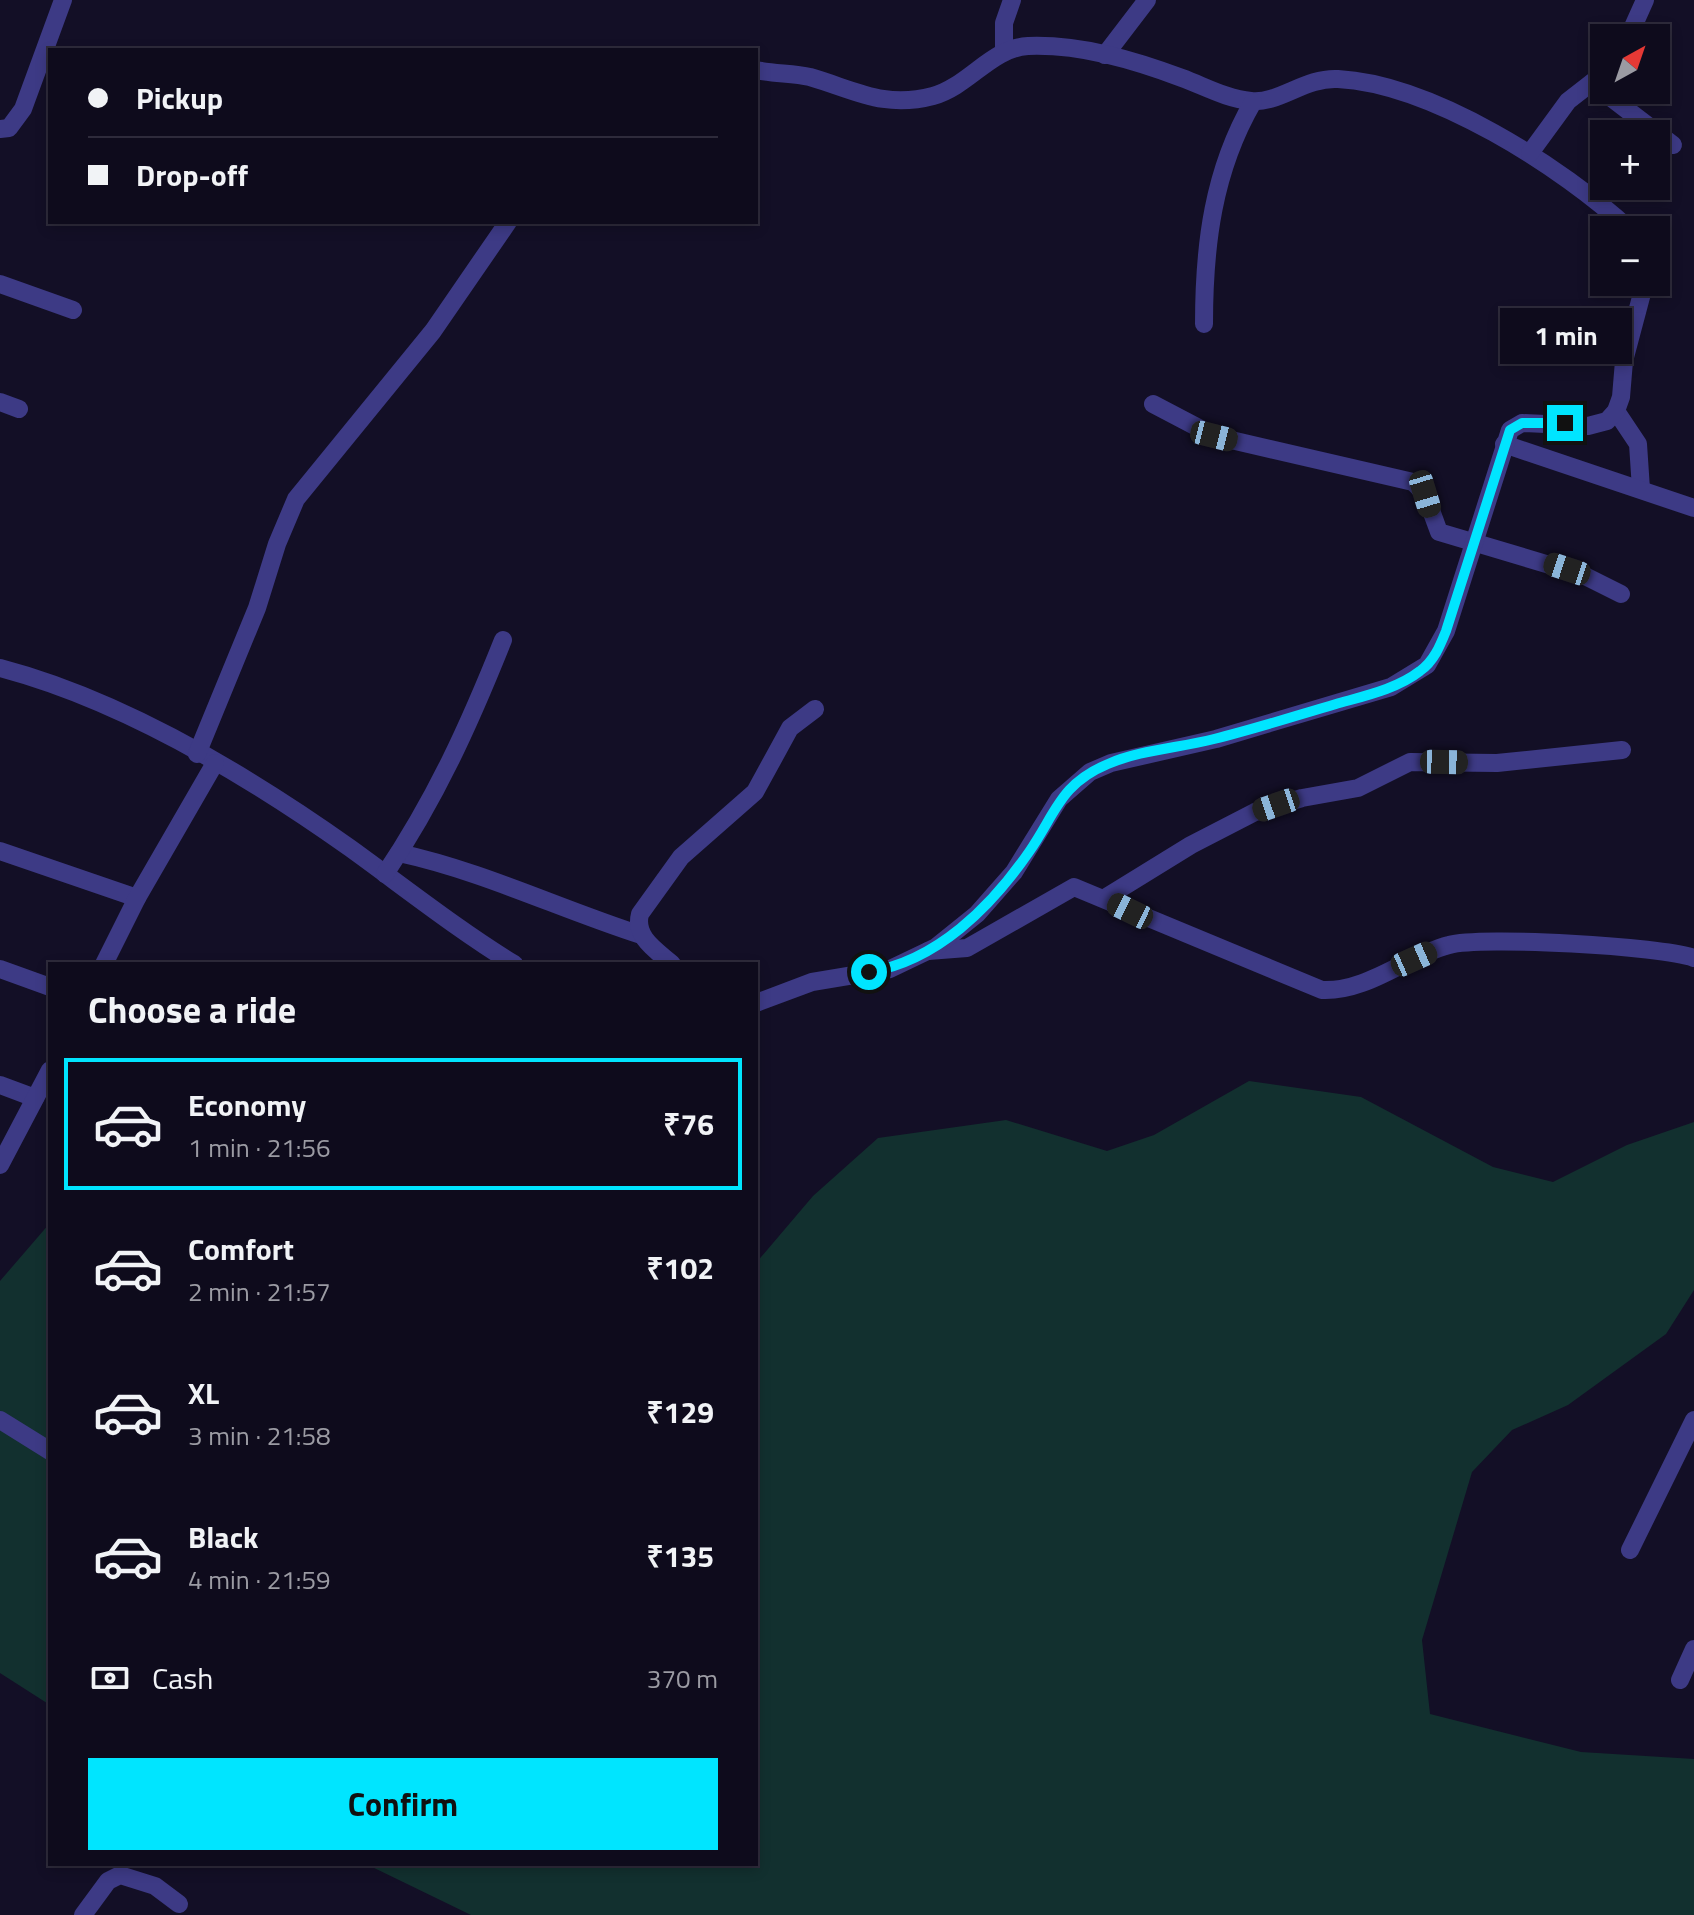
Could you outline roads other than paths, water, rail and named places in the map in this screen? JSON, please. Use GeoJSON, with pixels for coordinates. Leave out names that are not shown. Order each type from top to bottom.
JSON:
{"type":"FeatureCollection","features":[{"type":"Feature","properties":{"kind":"street"},"geometry":{"type":"LineString","coordinates":[[0,129],[9,128],[23,109],[63,0]]}},
{"type":"Feature","properties":{"kind":"street"},"geometry":{"type":"LineString","coordinates":[[1004,51],[1004,23],[1012,0]]}},
{"type":"Feature","properties":{"kind":"street"},"geometry":{"type":"LineString","coordinates":[[1105,55],[1147,0]]}},
{"type":"Feature","properties":{"kind":"street"},"geometry":{"type":"LineString","coordinates":[[1634,24],[1645,0]]}},
{"type":"Feature","properties":{"kind":"street"},"geometry":{"type":"LineString","coordinates":[[758,70],[809,77],[891,102],[935,95],[977,73],[1004,51],[1056,46],[1105,55],[1253,102],[1319,79],[1353,80],[1428,102],[1530,153],[1612,216]]}},
{"type":"Feature","properties":{"kind":"street"},"geometry":{"type":"LineString","coordinates":[[1530,153],[1568,101],[1590,84]]}},
{"type":"Feature","properties":{"kind":"street"},"geometry":{"type":"LineString","coordinates":[[1204,324],[1204,268],[1217,186],[1229,146],[1253,102]]}},
{"type":"Feature","properties":{"kind":"street"},"geometry":{"type":"LineString","coordinates":[[1627,104],[1673,145]]}},
{"type":"Feature","properties":{"kind":"street"},"geometry":{"type":"LineString","coordinates":[[197,754],[257,608],[277,544],[296,499],[433,331],[507,224]]}},
{"type":"Feature","properties":{"kind":"street"},"geometry":{"type":"LineString","coordinates":[[0,284],[73,310]]}},
{"type":"Feature","properties":{"kind":"street"},"geometry":{"type":"LineString","coordinates":[[1641,296],[1624,361],[1616,411],[1638,444],[1641,489]]}},
{"type":"Feature","properties":{"kind":"street"},"geometry":{"type":"LineString","coordinates":[[0,402],[19,409]]}},
{"type":"Feature","properties":{"kind":"street"},"geometry":{"type":"LineString","coordinates":[[1153,404],[1214,436],[1413,482],[1425,494],[1439,532],[1583,575],[1621,594]]}},
{"type":"Feature","properties":{"kind":"street"},"geometry":{"type":"LineString","coordinates":[[758,1002],[812,982],[890,969],[928,951],[956,932],[1006,882],[1030,852],[1059,799],[1090,772],[1111,763],[1216,739],[1355,699],[1417,674],[1436,653],[1446,631],[1510,430],[1522,423],[1598,425],[1616,411]]}},
{"type":"Feature","properties":{"kind":"street"},"geometry":{"type":"LineString","coordinates":[[1504,444],[1694,508]]}},
{"type":"Feature","properties":{"kind":"street"},"geometry":{"type":"LineString","coordinates":[[385,874],[462,742],[503,640]]}},
{"type":"Feature","properties":{"kind":"street"},"geometry":{"type":"LineString","coordinates":[[0,668],[52,681],[95,699],[215,763],[385,874],[511,962]]}},
{"type":"Feature","properties":{"kind":"street"},"geometry":{"type":"LineString","coordinates":[[641,935],[638,925],[640,914],[664,880],[704,835],[755,792],[790,728],[815,709]]}},
{"type":"Feature","properties":{"kind":"street"},"geometry":{"type":"LineString","coordinates":[[1105,898],[1229,823],[1276,805],[1358,788],[1410,762],[1497,763],[1622,750]]}},
{"type":"Feature","properties":{"kind":"street"},"geometry":{"type":"LineString","coordinates":[[105,962],[137,898],[215,763]]}},
{"type":"Feature","properties":{"kind":"street"},"geometry":{"type":"LineString","coordinates":[[0,851],[137,898]]}},
{"type":"Feature","properties":{"kind":"street"},"geometry":{"type":"LineString","coordinates":[[399,853],[457,867],[566,911],[641,935],[670,962]]}},
{"type":"Feature","properties":{"kind":"street"},"geometry":{"type":"LineString","coordinates":[[928,951],[967,948],[1067,889],[1081,888],[1230,955],[1322,990],[1347,989],[1442,947],[1469,942],[1635,949],[1694,958]]}},
{"type":"Feature","properties":{"kind":"street"},"geometry":{"type":"LineString","coordinates":[[0,969],[48,986]]}},
{"type":"Feature","properties":{"kind":"street"},"geometry":{"type":"LineString","coordinates":[[3,1156],[48,1074]]}},
{"type":"Feature","properties":{"kind":"street"},"geometry":{"type":"LineString","coordinates":[[0,1085],[35,1098]]}},
{"type":"Feature","properties":{"kind":"street"},"geometry":{"type":"LineString","coordinates":[[0,1420],[48,1450]]}},
{"type":"Feature","properties":{"kind":"street"},"geometry":{"type":"LineString","coordinates":[[1630,1550],[1694,1420]]}},
{"type":"Feature","properties":{"kind":"street"},"geometry":{"type":"LineString","coordinates":[[1680,1680],[1694,1649]]}},
{"type":"Feature","properties":{"kind":"street"},"geometry":{"type":"LineString","coordinates":[[83,1915],[108,1881],[120,1875],[155,1886],[179,1904]]}}]}
